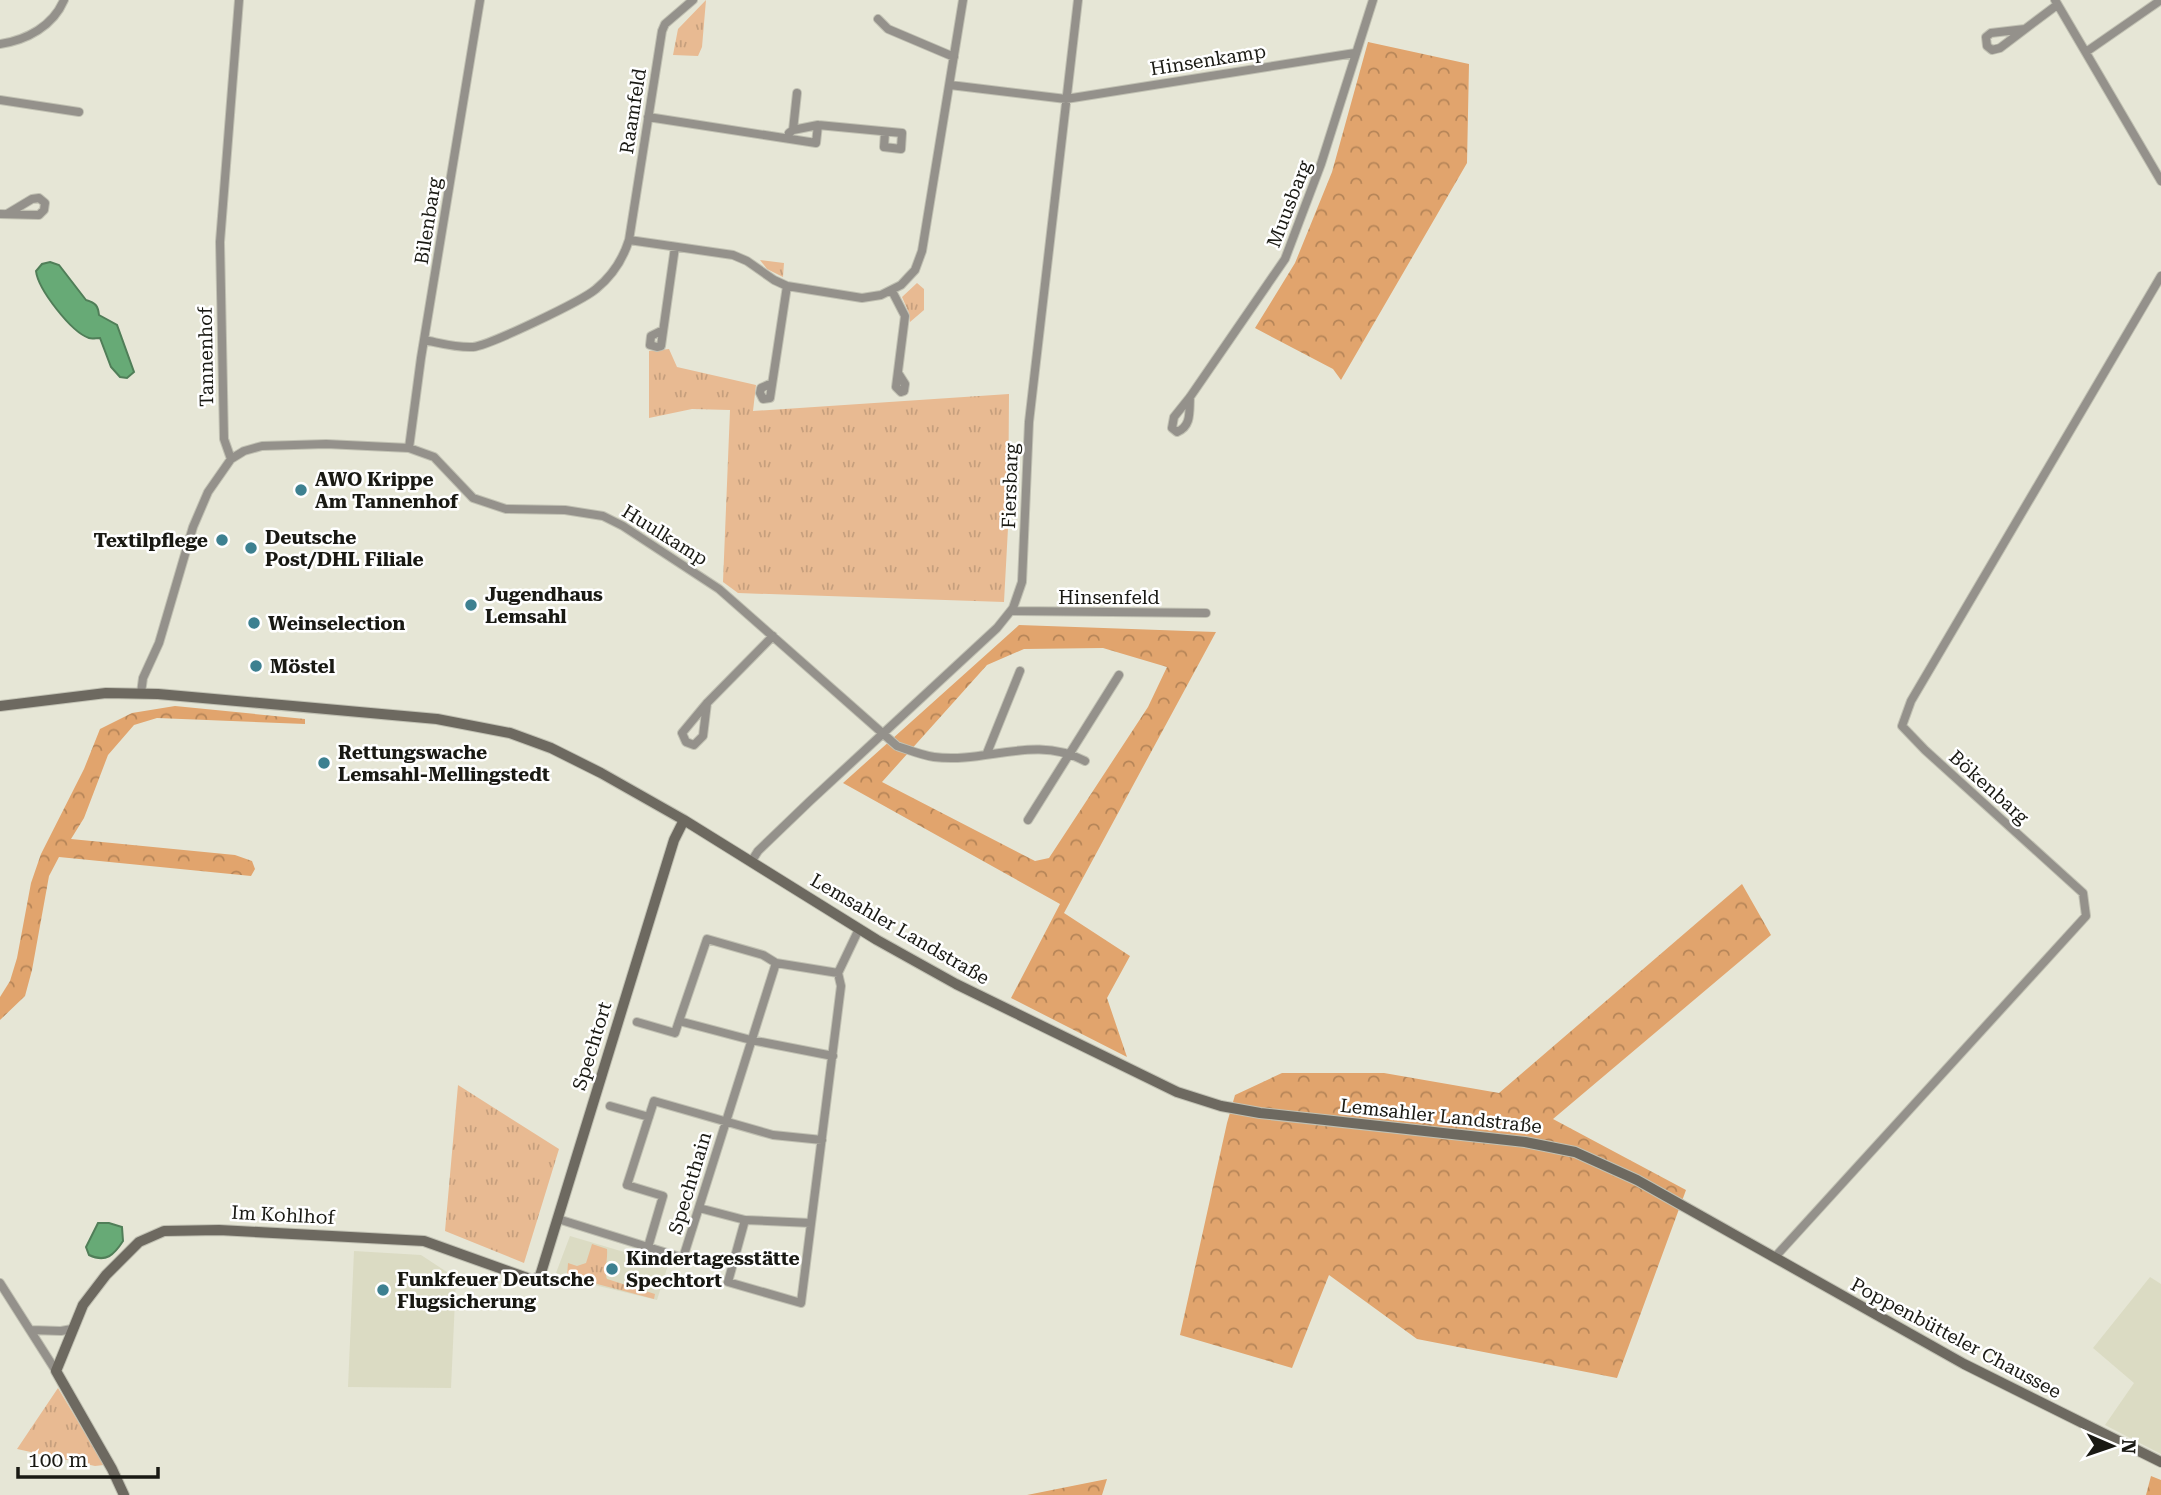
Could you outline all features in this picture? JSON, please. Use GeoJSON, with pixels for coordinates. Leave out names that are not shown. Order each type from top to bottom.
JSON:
{"type":"FeatureCollection","features":[{"type":"Feature","properties":{"kind":"main road","name":"Lemsahler Landstraße"},"geometry":{"type":"LineString","coordinates":[[0,706],[106,693],[141,693],[437,719],[489,727],[528,739],[578,760],[684,820],[859,929],[956,984],[1177,1092],[1199,1100],[1260,1113],[1525,1142],[1576,1152],[1637,1180],[1775,1257]]}},
{"type":"Feature","properties":{"kind":"main road","name":"Spechtort"},"geometry":{"type":"LineString","coordinates":[[533,1280],[540,1276],[674,840],[684,820]]}},
{"type":"Feature","properties":{"kind":"main road","name":"Im Kohlhof"},"geometry":{"type":"LineString","coordinates":[[56,1371],[83,1305],[106,1275],[139,1242],[164,1231],[219,1230],[424,1241],[533,1280]]}},
{"type":"Feature","properties":{"kind":"main road","name":"Poppenbütteler Chaussee"},"geometry":{"type":"LineString","coordinates":[[1775,1257],[1964,1364],[2161,1462]]}},
{"type":"Feature","properties":{"kind":"main road"},"geometry":{"type":"LineString","coordinates":[[56,1371],[124,1495]]}},
{"type":"Feature","properties":{"kind":"street"},"geometry":{"type":"LineString","coordinates":[[0,44],[20,39],[42,28],[60,10],[64,0]]}},
{"type":"Feature","properties":{"kind":"street","name":"Tannenhof"},"geometry":{"type":"LineString","coordinates":[[230,459],[224,439],[219,242],[239,0]]}},
{"type":"Feature","properties":{"kind":"street","name":"Bilenbarg"},"geometry":{"type":"LineString","coordinates":[[409,448],[480,0]]}},
{"type":"Feature","properties":{"kind":"street","name":"Raamfeld"},"geometry":{"type":"LineString","coordinates":[[424,340],[462,347],[481,345],[585,297],[603,284],[614,270],[629,240],[662,31],[665,24],[693,0]]}},
{"type":"Feature","properties":{"kind":"street"},"geometry":{"type":"LineString","coordinates":[[629,240],[740,257],[787,286],[862,298],[874,297],[892,290],[911,275],[922,251],[963,0]]}},
{"type":"Feature","properties":{"kind":"street","name":"Fiersbarg"},"geometry":{"type":"LineString","coordinates":[[751,862],[792,818],[997,628],[1012,611],[1020,593],[1029,422],[1078,0]]}},
{"type":"Feature","properties":{"kind":"street","name":"Muusbarg"},"geometry":{"type":"LineString","coordinates":[[1190,397],[1285,259],[1321,164],[1373,0]]}},
{"type":"Feature","properties":{"kind":"street"},"geometry":{"type":"LineString","coordinates":[[2086,52],[2161,0]]}},
{"type":"Feature","properties":{"kind":"street"},"geometry":{"type":"LineString","coordinates":[[2025,29],[2056,3],[2161,181]]}},
{"type":"Feature","properties":{"kind":"street"},"geometry":{"type":"LineString","coordinates":[[878,19],[888,29],[954,57]]}},
{"type":"Feature","properties":{"kind":"street","name":"Hinsenkamp"},"geometry":{"type":"LineString","coordinates":[[950,85],[1066,99],[1355,53]]}},
{"type":"Feature","properties":{"kind":"street"},"geometry":{"type":"LineString","coordinates":[[793,131],[797,93]]}},
{"type":"Feature","properties":{"kind":"street"},"geometry":{"type":"LineString","coordinates":[[0,100],[79,112]]}},
{"type":"Feature","properties":{"kind":"street"},"geometry":{"type":"LineString","coordinates":[[648,117],[816,143],[818,125]]}},
{"type":"Feature","properties":{"kind":"street"},"geometry":{"type":"LineString","coordinates":[[782,136],[818,125],[886,132]]}},
{"type":"Feature","properties":{"kind":"street"},"geometry":{"type":"LineString","coordinates":[[663,330],[675,247]]}},
{"type":"Feature","properties":{"kind":"street","name":"Bökenbarg"},"geometry":{"type":"LineString","coordinates":[[1775,1257],[2086,916],[2083,893],[1902,726],[1911,701],[2161,276]]}},
{"type":"Feature","properties":{"kind":"street"},"geometry":{"type":"LineString","coordinates":[[772,383],[787,286]]}},
{"type":"Feature","properties":{"kind":"street"},"geometry":{"type":"LineString","coordinates":[[892,290],[905,316],[898,373]]}},
{"type":"Feature","properties":{"kind":"street","name":"Huulkamp"},"geometry":{"type":"LineString","coordinates":[[230,459],[244,451],[262,446],[326,444],[409,448],[434,457],[473,498],[506,509],[565,510],[603,516],[623,526],[713,584],[897,746],[934,757],[1044,749],[1070,753]]}},
{"type":"Feature","properties":{"kind":"street"},"geometry":{"type":"LineString","coordinates":[[141,693],[143,678],[159,643],[193,527],[208,492],[230,459]]}},
{"type":"Feature","properties":{"kind":"street","name":"Hinsenfeld"},"geometry":{"type":"LineString","coordinates":[[1012,611],[1206,613]]}},
{"type":"Feature","properties":{"kind":"street"},"geometry":{"type":"LineString","coordinates":[[707,703],[703,736],[694,744],[686,742],[682,733],[707,703],[773,636]]}},
{"type":"Feature","properties":{"kind":"street"},"geometry":{"type":"LineString","coordinates":[[987,754],[1020,671]]}},
{"type":"Feature","properties":{"kind":"street"},"geometry":{"type":"LineString","coordinates":[[1028,820],[1119,675]]}},
{"type":"Feature","properties":{"kind":"street"},"geometry":{"type":"LineString","coordinates":[[1070,753],[1085,761]]}},
{"type":"Feature","properties":{"kind":"street"},"geometry":{"type":"LineString","coordinates":[[745,1220],[728,1282],[801,1303],[841,986],[838,973],[859,929]]}},
{"type":"Feature","properties":{"kind":"street"},"geometry":{"type":"LineString","coordinates":[[637,1022],[675,1033],[707,939],[763,955],[776,963],[838,973]]}},
{"type":"Feature","properties":{"kind":"street","name":"Spechthain"},"geometry":{"type":"LineString","coordinates":[[558,1219],[683,1258],[776,963]]}},
{"type":"Feature","properties":{"kind":"street"},"geometry":{"type":"LineString","coordinates":[[679,1021],[751,1040],[833,1056]]}},
{"type":"Feature","properties":{"kind":"street","name":"Spechthain"},"geometry":{"type":"LineString","coordinates":[[648,1247],[663,1196],[627,1185],[654,1101],[725,1122]]}},
{"type":"Feature","properties":{"kind":"street"},"geometry":{"type":"LineString","coordinates":[[610,1106],[649,1117]]}},
{"type":"Feature","properties":{"kind":"street"},"geometry":{"type":"LineString","coordinates":[[725,1122],[773,1135],[822,1140]]}},
{"type":"Feature","properties":{"kind":"street"},"geometry":{"type":"LineString","coordinates":[[699,1208],[745,1220],[811,1223]]}},
{"type":"Feature","properties":{"kind":"street"},"geometry":{"type":"LineString","coordinates":[[0,1283],[56,1371]]}},
{"type":"Feature","properties":{"kind":"street"},"geometry":{"type":"LineString","coordinates":[[31,1330],[72,1329]]}},
{"type":"Feature","properties":{"kind":"shaded area"},"geometry":{"type":"Polygon","coordinates":[[[50,262],[59,265],[86,300],[96,305],[99,315],[117,325],[134,372],[127,378],[120,377],[111,367],[100,338],[90,338],[73,328],[49,299],[36,271],[42,264],[50,262]]]}},
{"type":"Feature","properties":{"kind":"shaded area"},"geometry":{"type":"Polygon","coordinates":[[[98,1223],[122,1227],[123,1241],[113,1254],[105,1258],[89,1255],[86,1247],[98,1223]]]}},
{"type":"Feature","properties":{"kind":"shaded area","name":"Kindertagesstätte Spechtort"},"geometry":{"type":"Polygon","coordinates":[[[570,1236],[668,1265],[657,1300],[556,1273],[570,1236]]]}},
{"type":"Feature","properties":{"kind":"shaded area"},"geometry":{"type":"Polygon","coordinates":[[[354,1251],[421,1255],[456,1278],[451,1388],[348,1387],[354,1251]]]}},
{"type":"Feature","properties":{"kind":"shaded area"},"geometry":{"type":"Polygon","coordinates":[[[2150,1277],[2161,1284],[2161,1454],[2105,1425],[2134,1383],[2093,1348],[2150,1277]]]}},
{"type":"Feature","properties":{"kind":"green space"},"geometry":{"type":"Polygon","coordinates":[[[706,0],[702,47],[698,56],[673,55],[678,29],[706,0]]]}},
{"type":"Feature","properties":{"kind":"green space"},"geometry":{"type":"Polygon","coordinates":[[[1368,42],[1469,64],[1467,163],[1341,380],[1333,369],[1255,328],[1295,263],[1332,172],[1368,42]]]}},
{"type":"Feature","properties":{"kind":"green space"},"geometry":{"type":"Polygon","coordinates":[[[760,260],[784,263],[783,277],[767,269],[760,260]]]}},
{"type":"Feature","properties":{"kind":"green space"},"geometry":{"type":"Polygon","coordinates":[[[917,283],[924,289],[924,310],[910,322],[902,297],[917,283]]]}},
{"type":"Feature","properties":{"kind":"green space"},"geometry":{"type":"Polygon","coordinates":[[[669,349],[677,367],[756,385],[753,411],[1009,394],[1008,528],[1004,602],[738,593],[723,582],[730,410],[692,409],[649,418],[649,351],[669,349]]]}},
{"type":"Feature","properties":{"kind":"green space"},"geometry":{"type":"Polygon","coordinates":[[[1019,625],[1216,632],[1064,913],[1130,956],[1107,998],[1127,1057],[1011,998],[1060,904],[843,783],[1019,625]],[[1103,648],[1024,649],[987,665],[882,782],[1035,861],[1049,858],[1148,707],[1167,667],[1103,648]]]}},
{"type":"Feature","properties":{"kind":"green space"},"geometry":{"type":"Polygon","coordinates":[[[175,706],[305,719],[305,724],[157,718],[134,725],[108,755],[84,818],[71,839],[235,855],[252,861],[255,869],[251,876],[59,857],[49,876],[25,996],[0,1020],[0,997],[10,981],[17,958],[31,883],[41,854],[84,769],[100,729],[132,713],[175,706]]]}},
{"type":"Feature","properties":{"kind":"green space"},"geometry":{"type":"Polygon","coordinates":[[[1742,884],[1771,935],[1553,1119],[1686,1190],[1617,1378],[1417,1339],[1329,1275],[1292,1368],[1180,1335],[1235,1095],[1282,1073],[1384,1073],[1499,1093],[1742,884]]]}},
{"type":"Feature","properties":{"kind":"green space"},"geometry":{"type":"Polygon","coordinates":[[[458,1085],[559,1149],[524,1263],[445,1231],[458,1085]]]}},
{"type":"Feature","properties":{"kind":"green space"},"geometry":{"type":"Polygon","coordinates":[[[592,1244],[607,1249],[607,1279],[655,1294],[654,1299],[567,1276],[568,1263],[577,1266],[586,1263],[592,1244]]]}},
{"type":"Feature","properties":{"kind":"green space"},"geometry":{"type":"Polygon","coordinates":[[[58,1388],[104,1465],[95,1466],[17,1449],[58,1388]]]}},
{"type":"Feature","properties":{"kind":"green space"},"geometry":{"type":"Polygon","coordinates":[[[2151,1476],[2161,1480],[2161,1495],[2146,1495],[2151,1476]]]}},
{"type":"Feature","properties":{"kind":"green space"},"geometry":{"type":"Polygon","coordinates":[[[1107,1479],[1102,1495],[1027,1495],[1107,1479]]]}},
{"type":"Feature","properties":{"kind":"place","name":"AWO Krippe Am Tannenhof"},"geometry":{"type":"Point","coordinates":[301,490]}},
{"type":"Feature","properties":{"kind":"place","name":"Textilpflege"},"geometry":{"type":"Point","coordinates":[222,540]}},
{"type":"Feature","properties":{"kind":"place","name":"Deutsche Post/DHL Filiale"},"geometry":{"type":"Point","coordinates":[251,548]}},
{"type":"Feature","properties":{"kind":"place","name":"Jugendhaus Lemsahl"},"geometry":{"type":"Point","coordinates":[471,605]}},
{"type":"Feature","properties":{"kind":"place","name":"Weinselection"},"geometry":{"type":"Point","coordinates":[254,623]}},
{"type":"Feature","properties":{"kind":"place","name":"Möstel"},"geometry":{"type":"Point","coordinates":[256,666]}},
{"type":"Feature","properties":{"kind":"place","name":"Rettungswache Lemsahl-Mellingstedt"},"geometry":{"type":"Point","coordinates":[324,763]}},
{"type":"Feature","properties":{"kind":"place","name":"Kindertagesstätte Spechtort"},"geometry":{"type":"Point","coordinates":[612,1269]}},
{"type":"Feature","properties":{"kind":"place","name":"Funkfeuer Deutsche Flugsicherung"},"geometry":{"type":"Point","coordinates":[383,1290]}}]}
